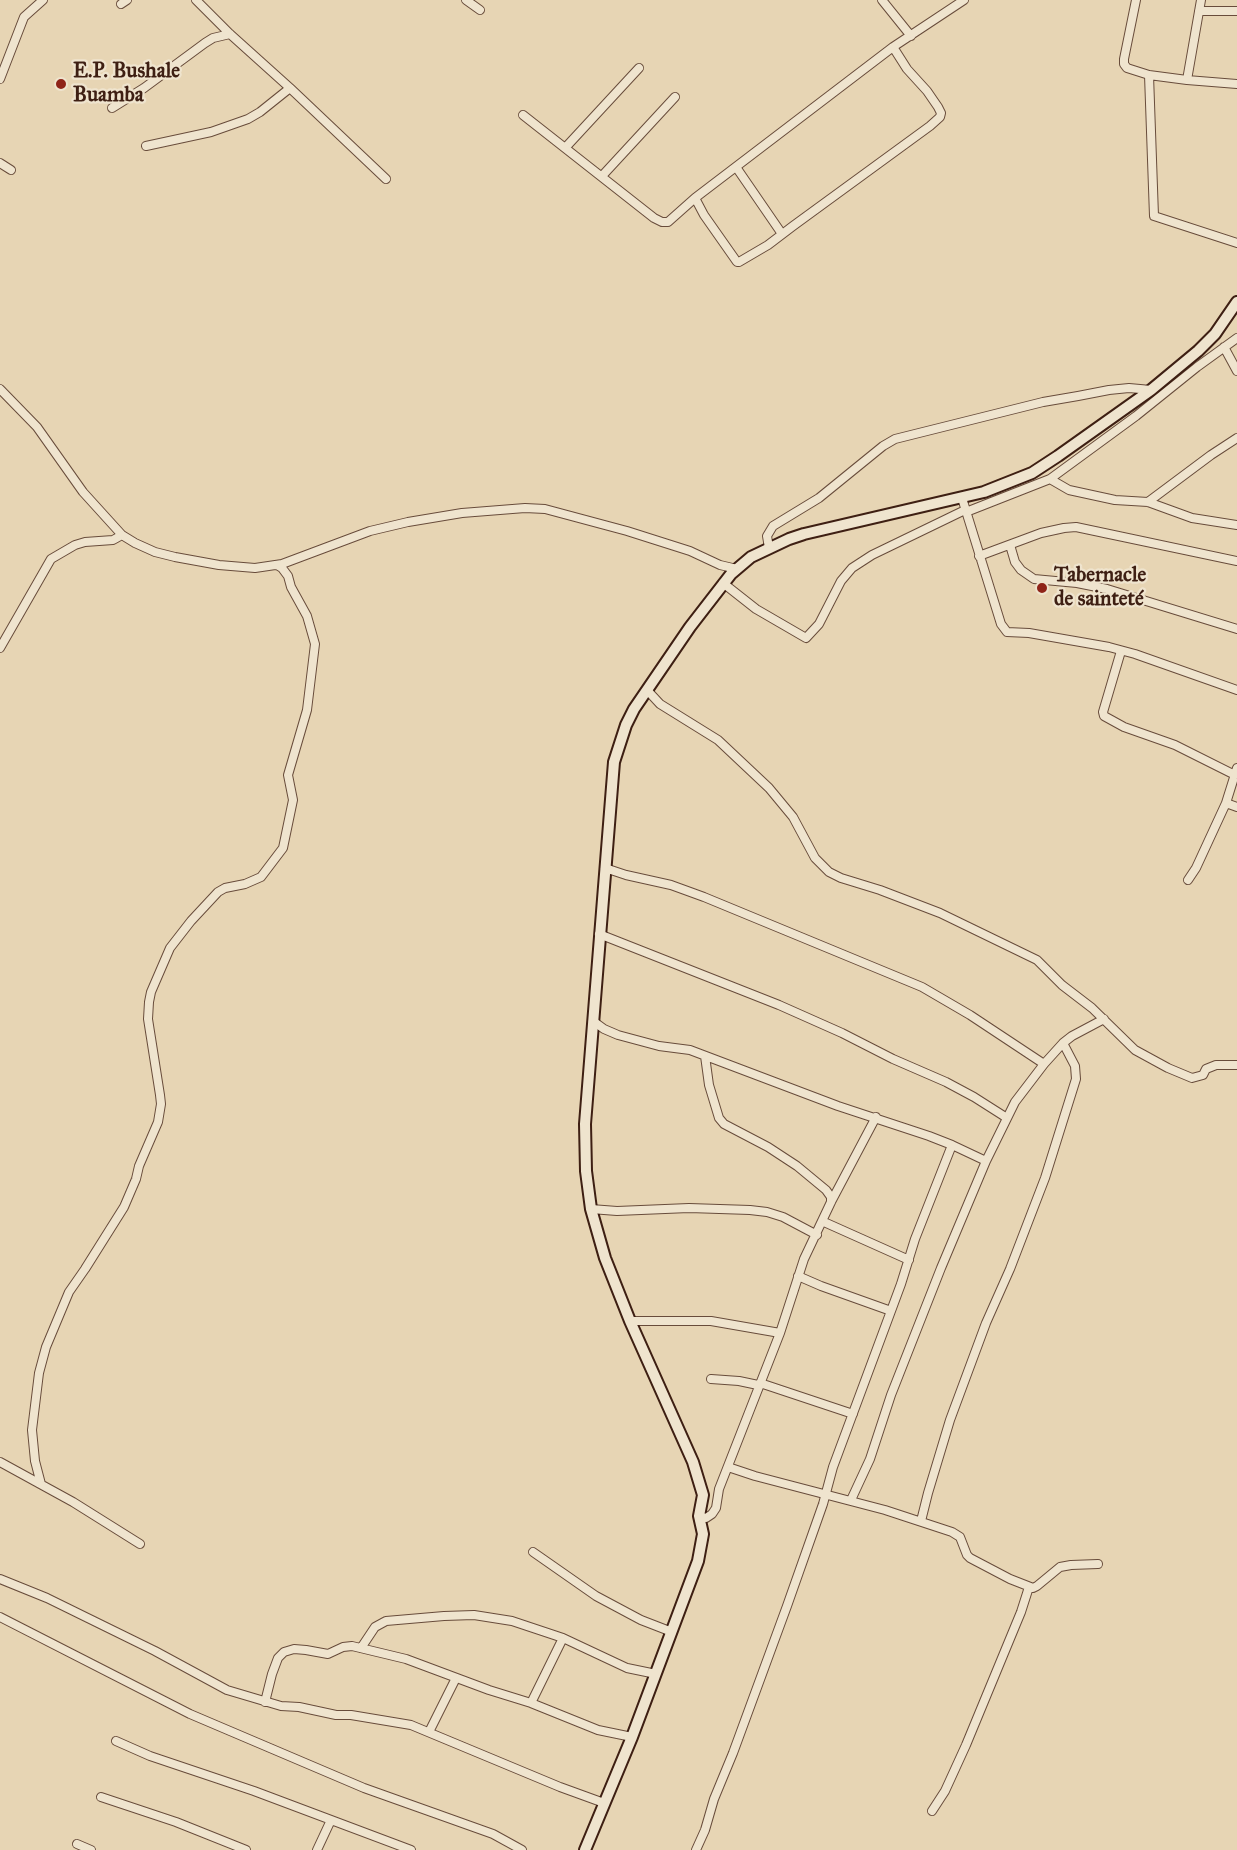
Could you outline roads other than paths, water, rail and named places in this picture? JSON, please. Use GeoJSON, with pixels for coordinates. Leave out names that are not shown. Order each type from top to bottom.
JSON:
{"type":"FeatureCollection","features":[{"type":"Feature","properties":{"kind":"main road"},"geometry":{"type":"LineString","coordinates":[[585,1850],[672,1632],[698,1561],[702,1534],[699,1516],[703,1495],[693,1462],[630,1321],[605,1258],[591,1209],[586,1171],[585,1132],[614,762],[626,725],[690,627],[723,584],[751,557],[804,534],[962,498],[1009,483],[1032,472],[1151,390],[1215,334],[1237,302]]}},
{"type":"Feature","properties":{"kind":"street"},"geometry":{"type":"LineString","coordinates":[[0,79],[24,17],[43,0]]}},
{"type":"Feature","properties":{"kind":"street"},"geometry":{"type":"LineString","coordinates":[[196,0],[386,179]]}},
{"type":"Feature","properties":{"kind":"street"},"geometry":{"type":"LineString","coordinates":[[466,0],[480,10]]}},
{"type":"Feature","properties":{"kind":"street"},"geometry":{"type":"LineString","coordinates":[[882,0],[911,36]]}},
{"type":"Feature","properties":{"kind":"street"},"geometry":{"type":"LineString","coordinates":[[946,0],[952,7]]}},
{"type":"Feature","properties":{"kind":"street"},"geometry":{"type":"LineString","coordinates":[[523,115],[654,218],[668,222],[893,47],[964,0]]}},
{"type":"Feature","properties":{"kind":"street"},"geometry":{"type":"LineString","coordinates":[[1137,0],[1124,59],[1124,64],[1131,70],[1149,75],[1237,84]]}},
{"type":"Feature","properties":{"kind":"street"},"geometry":{"type":"LineString","coordinates":[[1187,80],[1201,0]]}},
{"type":"Feature","properties":{"kind":"street"},"geometry":{"type":"LineString","coordinates":[[1199,11],[1237,11]]}},
{"type":"Feature","properties":{"kind":"street"},"geometry":{"type":"LineString","coordinates":[[112,108],[144,88],[205,43],[213,38],[230,34]]}},
{"type":"Feature","properties":{"kind":"street"},"geometry":{"type":"LineString","coordinates":[[696,198],[704,215],[737,262],[768,246],[940,117],[938,107],[907,69],[893,47]]}},
{"type":"Feature","properties":{"kind":"street"},"geometry":{"type":"LineString","coordinates":[[565,148],[639,68]]}},
{"type":"Feature","properties":{"kind":"street"},"geometry":{"type":"LineString","coordinates":[[1149,75],[1154,216],[1237,243]]}},
{"type":"Feature","properties":{"kind":"street"},"geometry":{"type":"LineString","coordinates":[[146,146],[212,132],[248,119],[290,88]]}},
{"type":"Feature","properties":{"kind":"street"},"geometry":{"type":"LineString","coordinates":[[602,176],[675,98]]}},
{"type":"Feature","properties":{"kind":"street"},"geometry":{"type":"LineString","coordinates":[[0,163],[11,170]]}},
{"type":"Feature","properties":{"kind":"street"},"geometry":{"type":"LineString","coordinates":[[736,167],[782,234]]}},
{"type":"Feature","properties":{"kind":"street"},"geometry":{"type":"LineString","coordinates":[[723,584],[756,609],[806,638],[819,624],[841,581],[852,568],[872,555],[965,511],[1050,479],[1237,338]]}},
{"type":"Feature","properties":{"kind":"street"},"geometry":{"type":"LineString","coordinates":[[1224,347],[1237,371]]}},
{"type":"Feature","properties":{"kind":"street"},"geometry":{"type":"LineString","coordinates":[[0,389],[37,427],[83,492],[122,535],[155,552],[175,557],[219,565],[255,568],[277,565],[370,531],[408,522],[462,513],[525,508],[545,510],[627,531],[690,551],[720,566],[737,569]]}},
{"type":"Feature","properties":{"kind":"street"},"geometry":{"type":"LineString","coordinates":[[769,548],[767,536],[773,526],[819,498],[895,438],[1043,402],[1119,389],[1151,390]]}},
{"type":"Feature","properties":{"kind":"street"},"geometry":{"type":"LineString","coordinates":[[1129,406],[1136,416]]}},
{"type":"Feature","properties":{"kind":"street"},"geometry":{"type":"LineString","coordinates":[[1148,502],[1237,438]]}},
{"type":"Feature","properties":{"kind":"street"},"geometry":{"type":"LineString","coordinates":[[1050,479],[1069,490],[1115,500],[1148,502],[1192,518],[1237,525]]}},
{"type":"Feature","properties":{"kind":"street"},"geometry":{"type":"LineString","coordinates":[[962,498],[1001,624],[1008,632],[1068,639],[1121,651],[1237,690]]}},
{"type":"Feature","properties":{"kind":"street"},"geometry":{"type":"LineString","coordinates":[[979,556],[1041,533],[1076,527],[1237,561]]}},
{"type":"Feature","properties":{"kind":"street"},"geometry":{"type":"LineString","coordinates":[[0,648],[51,559],[75,545],[113,540],[122,535]]}},
{"type":"Feature","properties":{"kind":"street"},"geometry":{"type":"LineString","coordinates":[[1010,545],[1015,562],[1021,570],[1034,579],[1077,583],[1107,589],[1237,629]]}},
{"type":"Feature","properties":{"kind":"street"},"geometry":{"type":"LineString","coordinates":[[41,1484],[35,1461],[32,1430],[39,1373],[46,1347],[69,1292],[124,1207],[160,1113],[158,1076],[148,1019],[151,992],[170,948],[191,921],[218,892],[261,877],[281,853],[284,845],[293,800],[288,775],[307,710],[315,644],[307,616],[291,587],[288,576],[292,560]]}},
{"type":"Feature","properties":{"kind":"street"},"geometry":{"type":"LineString","coordinates":[[277,565],[288,576]]}},
{"type":"Feature","properties":{"kind":"street"},"geometry":{"type":"LineString","coordinates":[[1121,651],[1102,712],[1104,716],[1124,727],[1236,772],[1226,803],[1196,868],[1188,880]]}},
{"type":"Feature","properties":{"kind":"street"},"geometry":{"type":"LineString","coordinates":[[647,690],[660,704],[718,740],[769,788],[793,817],[815,858],[829,872],[940,913],[1036,960],[1062,985],[1104,1019],[1135,1050],[1188,1077],[1197,1078],[1211,1066],[1237,1065]]}},
{"type":"Feature","properties":{"kind":"street"},"geometry":{"type":"LineString","coordinates":[[1226,803],[1237,807]]}},
{"type":"Feature","properties":{"kind":"street"},"geometry":{"type":"LineString","coordinates":[[605,868],[671,885],[704,897],[922,987],[970,1015],[1044,1064]]}},
{"type":"Feature","properties":{"kind":"street"},"geometry":{"type":"LineString","coordinates":[[599,934],[842,1032],[893,1059],[946,1082],[1007,1118]]}},
{"type":"Feature","properties":{"kind":"street"},"geometry":{"type":"LineString","coordinates":[[851,1500],[870,1459],[899,1374],[986,1161],[1015,1102],[1044,1064],[1064,1043],[1072,1036],[1104,1019]]}},
{"type":"Feature","properties":{"kind":"street"},"geometry":{"type":"LineString","coordinates":[[593,1020],[604,1029],[618,1035],[659,1046],[690,1050],[838,1106],[952,1144],[986,1161]]}},
{"type":"Feature","properties":{"kind":"street"},"geometry":{"type":"LineString","coordinates":[[921,1521],[927,1493],[950,1420],[986,1323],[1010,1269],[1045,1178],[1076,1079],[1075,1066],[1064,1043]]}},
{"type":"Feature","properties":{"kind":"street"},"geometry":{"type":"LineString","coordinates":[[705,1056],[709,1085],[719,1118],[797,1166],[826,1190],[831,1197],[831,1202]]}},
{"type":"Feature","properties":{"kind":"street"},"geometry":{"type":"LineString","coordinates":[[699,1516],[706,1518],[716,1508],[719,1489],[780,1333],[804,1259],[876,1117]]}},
{"type":"Feature","properties":{"kind":"street"},"geometry":{"type":"LineString","coordinates":[[696,1850],[764,1670],[833,1467],[952,1144]]}},
{"type":"Feature","properties":{"kind":"street"},"geometry":{"type":"LineString","coordinates":[[591,1209],[617,1211],[689,1208],[750,1210],[783,1217],[817,1235]]}},
{"type":"Feature","properties":{"kind":"street"},"geometry":{"type":"LineString","coordinates":[[824,1222],[909,1260]]}},
{"type":"Feature","properties":{"kind":"street"},"geometry":{"type":"LineString","coordinates":[[798,1276],[891,1311]]}},
{"type":"Feature","properties":{"kind":"street"},"geometry":{"type":"LineString","coordinates":[[630,1321],[711,1321],[780,1333]]}},
{"type":"Feature","properties":{"kind":"street"},"geometry":{"type":"LineString","coordinates":[[711,1379],[758,1385],[759,1383],[853,1414]]}},
{"type":"Feature","properties":{"kind":"street"},"geometry":{"type":"LineString","coordinates":[[0,1462],[94,1514],[140,1544]]}},
{"type":"Feature","properties":{"kind":"street"},"geometry":{"type":"LineString","coordinates":[[728,1467],[825,1495],[851,1500],[957,1534],[963,1541],[970,1558],[1029,1587],[1037,1586],[1060,1567],[1098,1564]]}},
{"type":"Feature","properties":{"kind":"street"},"geometry":{"type":"LineString","coordinates":[[533,1552],[596,1596],[641,1620],[672,1632]]}},
{"type":"Feature","properties":{"kind":"street"},"geometry":{"type":"LineString","coordinates":[[0,1579],[47,1598],[155,1651],[227,1690],[281,1706],[411,1725],[604,1803]]}},
{"type":"Feature","properties":{"kind":"street"},"geometry":{"type":"LineString","coordinates":[[932,1811],[945,1791],[966,1745],[1021,1612],[1029,1587]]}},
{"type":"Feature","properties":{"kind":"street"},"geometry":{"type":"LineString","coordinates":[[361,1648],[380,1622],[452,1615],[495,1617],[563,1638],[627,1668],[656,1674]]}},
{"type":"Feature","properties":{"kind":"street"},"geometry":{"type":"LineString","coordinates":[[0,1617],[190,1714],[364,1788],[500,1837],[522,1850]]}},
{"type":"Feature","properties":{"kind":"street"},"geometry":{"type":"LineString","coordinates":[[531,1703],[563,1638]]}},
{"type":"Feature","properties":{"kind":"street"},"geometry":{"type":"LineString","coordinates":[[265,1702],[278,1658],[284,1652],[294,1649],[328,1654],[343,1647],[361,1648],[406,1659],[531,1703],[598,1730],[632,1737]]}},
{"type":"Feature","properties":{"kind":"street"},"geometry":{"type":"LineString","coordinates":[[429,1732],[456,1678]]}},
{"type":"Feature","properties":{"kind":"street"},"geometry":{"type":"LineString","coordinates":[[116,1741],[150,1756],[254,1791],[411,1850]]}},
{"type":"Feature","properties":{"kind":"street"},"geometry":{"type":"LineString","coordinates":[[101,1797],[176,1822],[246,1850]]}},
{"type":"Feature","properties":{"kind":"street"},"geometry":{"type":"LineString","coordinates":[[317,1850],[331,1820]]}},
{"type":"Feature","properties":{"kind":"street"},"geometry":{"type":"LineString","coordinates":[[77,1844],[91,1850]]}},
{"type":"Feature","properties":{"kind":"place","name":"E.P. Bushale Buamba"},"geometry":{"type":"Point","coordinates":[61,84]}},
{"type":"Feature","properties":{"kind":"place","name":"Tabernacle de sainteté"},"geometry":{"type":"Point","coordinates":[1042,588]}}]}
